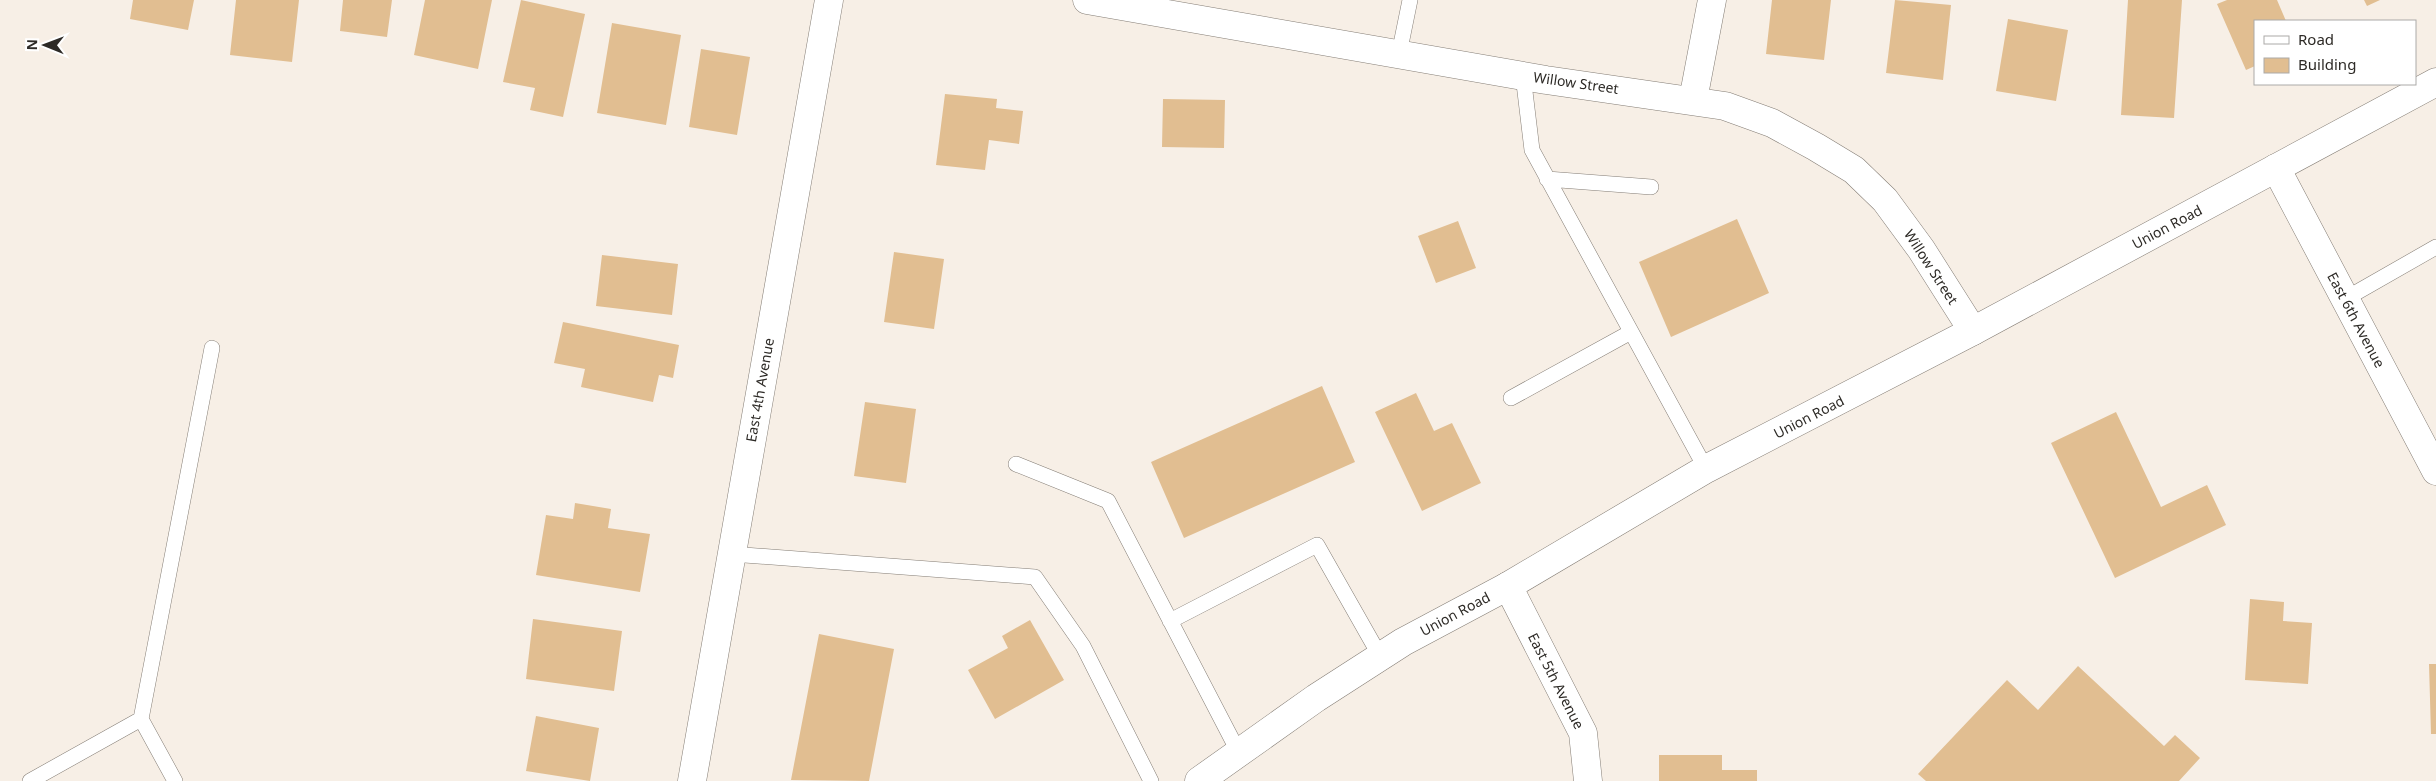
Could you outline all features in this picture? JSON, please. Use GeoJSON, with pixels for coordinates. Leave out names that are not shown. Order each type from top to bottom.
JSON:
{"type":"FeatureCollection","features":[{"type":"Feature","properties":{"kind":"street","name":"East 4th Avenue"},"geometry":{"type":"LineString","coordinates":[[692,781],[829,0]]}},
{"type":"Feature","properties":{"kind":"street","name":"Willow Street"},"geometry":{"type":"LineString","coordinates":[[1087,0],[1164,7],[1399,54],[1522,75],[1693,100],[1725,106],[1772,123],[1854,170],[1885,200],[1921,249],[1973,332]]}},
{"type":"Feature","properties":{"kind":"street"},"geometry":{"type":"LineString","coordinates":[[1693,100],[1712,0]]}},
{"type":"Feature","properties":{"kind":"street","name":"Union Road"},"geometry":{"type":"LineString","coordinates":[[1199,781],[1316,698],[1380,656],[1508,586],[1706,469],[1973,332],[2436,82]]}},
{"type":"Feature","properties":{"kind":"street","name":"East 6th Avenue"},"geometry":{"type":"LineString","coordinates":[[2276,168],[2436,471]]}},
{"type":"Feature","properties":{"kind":"street","name":"East 5th Avenue"},"geometry":{"type":"LineString","coordinates":[[1508,586],[1583,733],[1588,781]]}},
{"type":"Feature","properties":{"kind":"lane"},"geometry":{"type":"LineString","coordinates":[[1399,54],[1410,0]]}},
{"type":"Feature","properties":{"kind":"lane"},"geometry":{"type":"LineString","coordinates":[[1522,75],[1532,150],[1706,469]]}},
{"type":"Feature","properties":{"kind":"lane"},"geometry":{"type":"LineString","coordinates":[[1547,178],[1651,187]]}},
{"type":"Feature","properties":{"kind":"lane"},"geometry":{"type":"LineString","coordinates":[[2345,299],[2436,247]]}},
{"type":"Feature","properties":{"kind":"lane"},"geometry":{"type":"LineString","coordinates":[[1511,398],[1631,332]]}},
{"type":"Feature","properties":{"kind":"lane"},"geometry":{"type":"LineString","coordinates":[[175,781],[141,718],[212,348]]}},
{"type":"Feature","properties":{"kind":"lane"},"geometry":{"type":"LineString","coordinates":[[1016,464],[1108,501],[1239,753]]}},
{"type":"Feature","properties":{"kind":"lane"},"geometry":{"type":"LineString","coordinates":[[1170,621],[1317,545],[1380,656]]}},
{"type":"Feature","properties":{"kind":"lane"},"geometry":{"type":"LineString","coordinates":[[731,554],[1035,577],[1083,646],[1151,781]]}},
{"type":"Feature","properties":{"kind":"lane"},"geometry":{"type":"LineString","coordinates":[[30,781],[141,718]]}},
{"type":"Feature","properties":{"kind":"building"},"geometry":{"type":"Polygon","coordinates":[[[133,0],[194,0],[188,30],[130,19],[133,0]]]}},
{"type":"Feature","properties":{"kind":"building"},"geometry":{"type":"Polygon","coordinates":[[[236,0],[299,0],[292,62],[230,55],[236,0]]]}},
{"type":"Feature","properties":{"kind":"building"},"geometry":{"type":"Polygon","coordinates":[[[343,0],[392,0],[387,37],[340,31],[343,0]]]}},
{"type":"Feature","properties":{"kind":"building"},"geometry":{"type":"Polygon","coordinates":[[[425,0],[492,0],[478,69],[414,55],[425,0]]]}},
{"type":"Feature","properties":{"kind":"building"},"geometry":{"type":"Polygon","coordinates":[[[521,0],[585,14],[563,117],[530,110],[535,88],[503,82],[521,0]]]}},
{"type":"Feature","properties":{"kind":"building"},"geometry":{"type":"Polygon","coordinates":[[[1772,0],[1831,0],[1824,60],[1766,54],[1772,0]]]}},
{"type":"Feature","properties":{"kind":"building"},"geometry":{"type":"Polygon","coordinates":[[[1895,0],[1951,5],[1943,80],[1886,73],[1895,0]]]}},
{"type":"Feature","properties":{"kind":"building"},"geometry":{"type":"Polygon","coordinates":[[[2128,0],[2182,0],[2174,118],[2121,115],[2128,0]]]}},
{"type":"Feature","properties":{"kind":"building"},"geometry":{"type":"Polygon","coordinates":[[[2227,0],[2277,0],[2286,20],[2254,20],[2254,66],[2246,70],[2217,4],[2227,0]]]}},
{"type":"Feature","properties":{"kind":"building"},"geometry":{"type":"Polygon","coordinates":[[[2364,0],[2380,0],[2367,6],[2364,0]]]}},
{"type":"Feature","properties":{"kind":"building"},"geometry":{"type":"Polygon","coordinates":[[[2008,19],[2068,30],[2056,101],[1996,91],[2008,19]]]}},
{"type":"Feature","properties":{"kind":"building"},"geometry":{"type":"Polygon","coordinates":[[[612,23],[681,35],[666,125],[597,113],[612,23]]]}},
{"type":"Feature","properties":{"kind":"building"},"geometry":{"type":"Polygon","coordinates":[[[701,49],[750,57],[737,135],[689,127],[701,49]]]}},
{"type":"Feature","properties":{"kind":"building"},"geometry":{"type":"Polygon","coordinates":[[[945,94],[997,99],[996,108],[1023,111],[1019,144],[989,140],[985,170],[936,165],[945,94]]]}},
{"type":"Feature","properties":{"kind":"building"},"geometry":{"type":"Polygon","coordinates":[[[1163,99],[1225,100],[1224,148],[1162,147],[1163,99]]]}},
{"type":"Feature","properties":{"kind":"building"},"geometry":{"type":"Polygon","coordinates":[[[1737,219],[1769,293],[1671,337],[1639,262],[1737,219]]]}},
{"type":"Feature","properties":{"kind":"building"},"geometry":{"type":"Polygon","coordinates":[[[1458,221],[1476,268],[1436,283],[1418,236],[1458,221]]]}},
{"type":"Feature","properties":{"kind":"building"},"geometry":{"type":"Polygon","coordinates":[[[894,252],[944,259],[934,329],[884,322],[894,252]]]}},
{"type":"Feature","properties":{"kind":"building"},"geometry":{"type":"Polygon","coordinates":[[[602,255],[678,264],[672,315],[596,306],[602,255]]]}},
{"type":"Feature","properties":{"kind":"building"},"geometry":{"type":"Polygon","coordinates":[[[563,322],[679,345],[673,378],[659,375],[653,402],[581,387],[585,369],[554,363],[563,322]]]}},
{"type":"Feature","properties":{"kind":"building"},"geometry":{"type":"Polygon","coordinates":[[[1322,386],[1355,462],[1184,538],[1151,462],[1322,386]]]}},
{"type":"Feature","properties":{"kind":"building"},"geometry":{"type":"Polygon","coordinates":[[[1416,393],[1434,431],[1452,423],[1481,483],[1422,511],[1375,412],[1416,393]]]}},
{"type":"Feature","properties":{"kind":"building"},"geometry":{"type":"Polygon","coordinates":[[[865,402],[916,409],[906,483],[854,476],[865,402]]]}},
{"type":"Feature","properties":{"kind":"building"},"geometry":{"type":"Polygon","coordinates":[[[2116,412],[2161,507],[2207,485],[2226,525],[2115,578],[2051,443],[2116,412]]]}},
{"type":"Feature","properties":{"kind":"building"},"geometry":{"type":"Polygon","coordinates":[[[575,503],[611,509],[608,528],[650,534],[640,592],[536,575],[546,515],[573,519],[575,503]]]}},
{"type":"Feature","properties":{"kind":"building"},"geometry":{"type":"Polygon","coordinates":[[[2250,599],[2284,602],[2283,621],[2312,623],[2308,684],[2245,680],[2250,599]]]}},
{"type":"Feature","properties":{"kind":"building"},"geometry":{"type":"Polygon","coordinates":[[[533,619],[622,631],[614,691],[526,679],[533,619]]]}},
{"type":"Feature","properties":{"kind":"building"},"geometry":{"type":"Polygon","coordinates":[[[1030,620],[1064,680],[995,719],[968,670],[1008,648],[1002,636],[1030,620]]]}},
{"type":"Feature","properties":{"kind":"building"},"geometry":{"type":"Polygon","coordinates":[[[819,634],[894,649],[869,781],[791,780],[819,634]]]}},
{"type":"Feature","properties":{"kind":"building"},"geometry":{"type":"Polygon","coordinates":[[[2429,664],[2436,664],[2436,734],[2431,734],[2429,664]]]}},
{"type":"Feature","properties":{"kind":"building"},"geometry":{"type":"Polygon","coordinates":[[[2078,666],[2164,746],[2175,735],[2200,758],[2179,781],[1926,781],[1918,774],[2007,680],[2038,710],[2078,666]]]}},
{"type":"Feature","properties":{"kind":"building"},"geometry":{"type":"Polygon","coordinates":[[[536,716],[599,728],[590,781],[526,771],[536,716]]]}},
{"type":"Feature","properties":{"kind":"building"},"geometry":{"type":"Polygon","coordinates":[[[1659,755],[1722,755],[1722,770],[1757,770],[1757,781],[1659,781],[1659,755]]]}}]}
